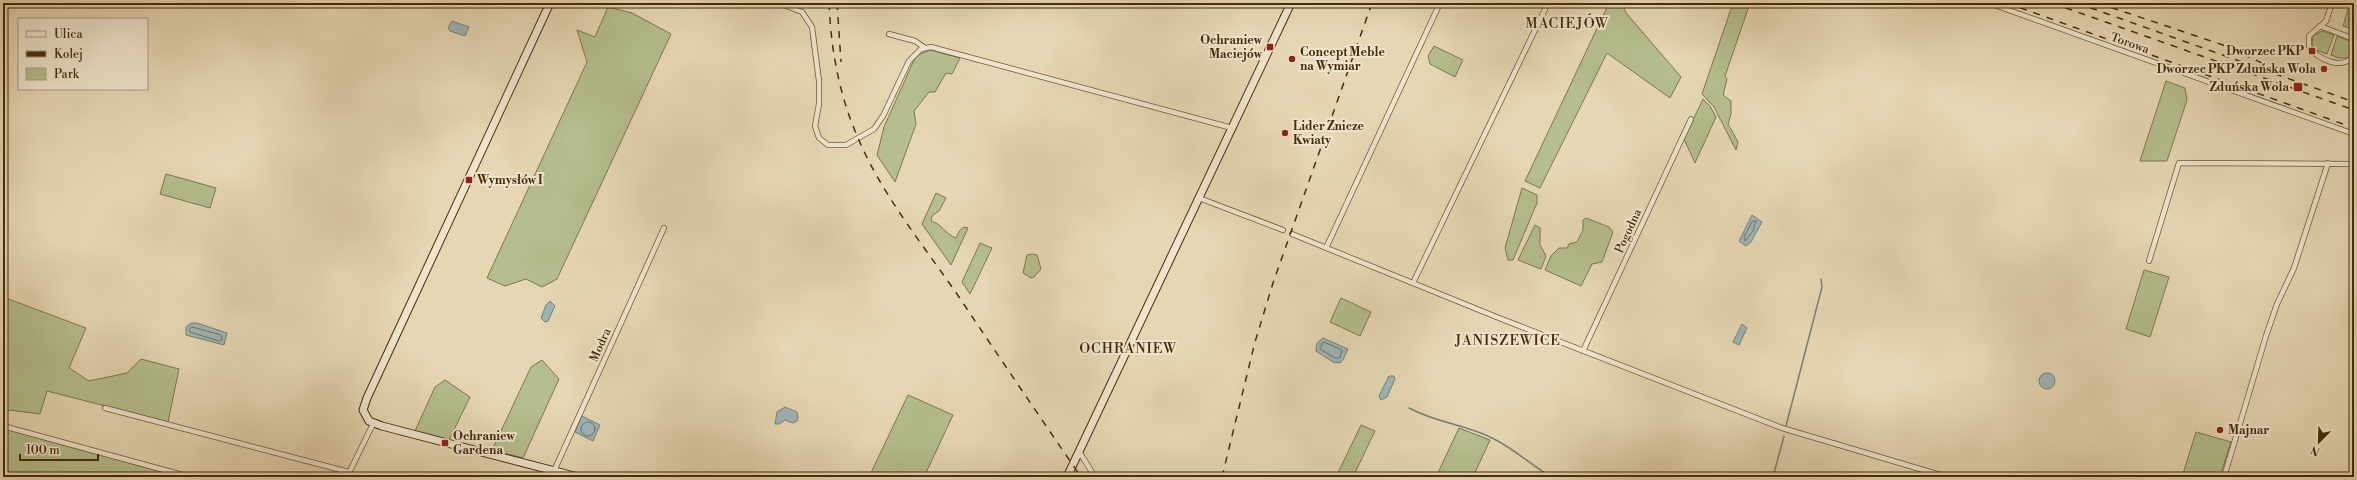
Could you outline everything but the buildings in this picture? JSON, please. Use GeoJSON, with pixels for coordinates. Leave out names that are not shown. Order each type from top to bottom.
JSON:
{"type":"FeatureCollection","features":[{"type":"Feature","properties":{"kind":"street"},"geometry":{"type":"LineString","coordinates":[[550,3],[367,398],[364,414],[373,424],[578,477]]}},
{"type":"Feature","properties":{"kind":"street"},"geometry":{"type":"LineString","coordinates":[[779,3],[802,12],[812,27],[819,81],[819,104],[815,126],[819,138],[828,145],[846,145],[874,129],[883,116],[909,61],[916,53],[925,48]]}},
{"type":"Feature","properties":{"kind":"street"},"geometry":{"type":"LineString","coordinates":[[1067,477],[1080,453],[1291,3]]}},
{"type":"Feature","properties":{"kind":"street"},"geometry":{"type":"LineString","coordinates":[[1326,248],[1440,3]]}},
{"type":"Feature","properties":{"kind":"street"},"geometry":{"type":"LineString","coordinates":[[1414,283],[1548,3]]}},
{"type":"Feature","properties":{"kind":"street","name":"Torowa"},"geometry":{"type":"LineString","coordinates":[[1989,3],[2354,134]]}},
{"type":"Feature","properties":{"kind":"street"},"geometry":{"type":"LineString","coordinates":[[2332,3],[2326,21],[2309,36],[2309,46],[2314,54],[2339,63],[2346,62],[2354,55]]}},
{"type":"Feature","properties":{"kind":"street"},"geometry":{"type":"LineString","coordinates":[[2320,26],[2354,39]]}},
{"type":"Feature","properties":{"kind":"street"},"geometry":{"type":"LineString","coordinates":[[889,34],[915,41],[925,48],[946,50],[1232,128]]}},
{"type":"Feature","properties":{"kind":"street","name":"Pogodna"},"geometry":{"type":"LineString","coordinates":[[1583,351],[1691,119]]}},
{"type":"Feature","properties":{"kind":"street"},"geometry":{"type":"LineString","coordinates":[[2149,261],[2179,163],[2354,164]]}},
{"type":"Feature","properties":{"kind":"street"},"geometry":{"type":"LineString","coordinates":[[2224,477],[2277,304],[2294,268],[2328,163]]}},
{"type":"Feature","properties":{"kind":"street"},"geometry":{"type":"LineString","coordinates":[[1199,198],[1283,230]]}},
{"type":"Feature","properties":{"kind":"street","name":"Modra"},"geometry":{"type":"LineString","coordinates":[[554,471],[664,228]]}},
{"type":"Feature","properties":{"kind":"street"},"geometry":{"type":"LineString","coordinates":[[1292,234],[1583,351],[1782,428],[1947,477]]}},
{"type":"Feature","properties":{"kind":"street"},"geometry":{"type":"LineString","coordinates":[[105,408],[348,475],[373,424]]}},
{"type":"Feature","properties":{"kind":"street"},"geometry":{"type":"LineString","coordinates":[[3,426],[190,477]]}},
{"type":"Feature","properties":{"kind":"street"},"geometry":{"type":"LineString","coordinates":[[1080,453],[1095,477]]}},
{"type":"Feature","properties":{"kind":"green space"},"geometry":{"type":"Polygon","coordinates":[[[1609,3],[1621,3],[1627,14],[1681,77],[1670,98],[1607,53],[1540,188],[1525,181],[1609,3]]]}},
{"type":"Feature","properties":{"kind":"green space"},"geometry":{"type":"Polygon","coordinates":[[[1733,3],[1750,3],[1725,76],[1727,79],[1723,95],[1731,101],[1731,114],[1728,124],[1738,142],[1736,150],[1714,107],[1702,94],[1733,3]]]}},
{"type":"Feature","properties":{"kind":"green space"},"geometry":{"type":"Polygon","coordinates":[[[2350,3],[2354,3],[2353,29],[2343,26],[2350,3]]]}},
{"type":"Feature","properties":{"kind":"green space"},"geometry":{"type":"Polygon","coordinates":[[[608,7],[632,13],[671,34],[557,279],[542,287],[526,279],[505,286],[487,278],[587,62],[577,30],[595,37],[608,7]]]}},
{"type":"Feature","properties":{"kind":"green space"},"geometry":{"type":"Polygon","coordinates":[[[2322,31],[2334,35],[2327,54],[2316,50],[2312,45],[2313,36],[2322,31]]]}},
{"type":"Feature","properties":{"kind":"green space"},"geometry":{"type":"Polygon","coordinates":[[[2337,36],[2354,43],[2352,54],[2348,58],[2339,58],[2331,55],[2337,36]]]}},
{"type":"Feature","properties":{"kind":"green space"},"geometry":{"type":"Polygon","coordinates":[[[1434,46],[1463,60],[1455,77],[1430,64],[1428,56],[1434,46]]]}},
{"type":"Feature","properties":{"kind":"green space"},"geometry":{"type":"Polygon","coordinates":[[[930,50],[960,58],[952,74],[946,73],[935,92],[929,92],[914,111],[916,124],[895,182],[877,155],[884,127],[914,60],[918,55],[930,50]]]}},
{"type":"Feature","properties":{"kind":"green space"},"geometry":{"type":"Polygon","coordinates":[[[2166,81],[2185,88],[2187,100],[2167,161],[2140,161],[2166,81]]]}},
{"type":"Feature","properties":{"kind":"green space"},"geometry":{"type":"Polygon","coordinates":[[[1703,99],[1710,106],[1716,117],[1695,163],[1684,139],[1703,99]]]}},
{"type":"Feature","properties":{"kind":"green space"},"geometry":{"type":"Polygon","coordinates":[[[166,174],[216,188],[210,208],[160,194],[166,174]]]}},
{"type":"Feature","properties":{"kind":"green space"},"geometry":{"type":"Polygon","coordinates":[[[1522,188],[1537,195],[1537,203],[1513,260],[1508,260],[1505,248],[1522,188]]]}},
{"type":"Feature","properties":{"kind":"green space"},"geometry":{"type":"Polygon","coordinates":[[[936,193],[946,198],[939,211],[932,216],[931,221],[938,224],[956,238],[960,230],[964,227],[968,228],[951,265],[922,224],[936,193]]]}},
{"type":"Feature","properties":{"kind":"green space"},"geometry":{"type":"Polygon","coordinates":[[[1586,218],[1609,227],[1613,232],[1602,262],[1592,264],[1581,286],[1545,270],[1551,256],[1559,248],[1567,248],[1569,244],[1577,242],[1583,230],[1583,220],[1586,218]]]}},
{"type":"Feature","properties":{"kind":"green space"},"geometry":{"type":"Polygon","coordinates":[[[1535,225],[1540,228],[1540,245],[1546,256],[1541,269],[1518,260],[1535,225]]]}},
{"type":"Feature","properties":{"kind":"green space"},"geometry":{"type":"Polygon","coordinates":[[[980,243],[992,248],[970,294],[962,282],[980,243]]]}},
{"type":"Feature","properties":{"kind":"green space"},"geometry":{"type":"Polygon","coordinates":[[[1027,255],[1037,255],[1041,269],[1034,277],[1031,278],[1023,273],[1027,255]]]}},
{"type":"Feature","properties":{"kind":"green space"},"geometry":{"type":"Polygon","coordinates":[[[2144,270],[2169,277],[2150,337],[2126,329],[2144,270]]]}},
{"type":"Feature","properties":{"kind":"green space"},"geometry":{"type":"Polygon","coordinates":[[[3,297],[86,328],[69,368],[89,381],[127,373],[141,359],[179,369],[168,422],[47,391],[40,414],[9,410],[3,421],[3,297]]]}},
{"type":"Feature","properties":{"kind":"green space"},"geometry":{"type":"Polygon","coordinates":[[[1341,298],[1371,312],[1360,336],[1330,322],[1341,298]]]}},
{"type":"Feature","properties":{"kind":"green space"},"geometry":{"type":"Polygon","coordinates":[[[542,360],[559,379],[523,458],[492,450],[531,367],[542,360]]]}},
{"type":"Feature","properties":{"kind":"green space"},"geometry":{"type":"Polygon","coordinates":[[[445,380],[470,397],[449,440],[415,431],[435,387],[445,380]]]}},
{"type":"Feature","properties":{"kind":"green space"},"geometry":{"type":"Polygon","coordinates":[[[908,395],[953,415],[924,477],[869,477],[908,395]]]}},
{"type":"Feature","properties":{"kind":"green space"},"geometry":{"type":"Polygon","coordinates":[[[1361,425],[1375,431],[1353,477],[1336,477],[1361,425]]]}},
{"type":"Feature","properties":{"kind":"green space"},"geometry":{"type":"Polygon","coordinates":[[[3,428],[181,477],[3,477],[3,428]]]}},
{"type":"Feature","properties":{"kind":"green space"},"geometry":{"type":"Polygon","coordinates":[[[1459,428],[1490,440],[1473,477],[1436,477],[1459,428]]]}},
{"type":"Feature","properties":{"kind":"green space"},"geometry":{"type":"Polygon","coordinates":[[[2196,432],[2231,442],[2220,477],[2182,477],[2196,432]]]}},
{"type":"Feature","properties":{"kind":"water"},"geometry":{"type":"Polygon","coordinates":[[[452,21],[469,27],[465,36],[450,31],[448,28],[452,21]]]}},
{"type":"Feature","properties":{"kind":"water"},"geometry":{"type":"Polygon","coordinates":[[[1752,215],[1762,222],[1751,242],[1746,246],[1739,241],[1752,215]]]}},
{"type":"Feature","properties":{"kind":"water"},"geometry":{"type":"Polygon","coordinates":[[[550,301],[555,306],[548,321],[545,322],[541,318],[546,305],[550,301]]]}},
{"type":"Feature","properties":{"kind":"water"},"geometry":{"type":"Polygon","coordinates":[[[191,323],[197,323],[227,333],[224,345],[186,335],[186,327],[191,323]]]}},
{"type":"Feature","properties":{"kind":"water"},"geometry":{"type":"Polygon","coordinates":[[[1742,324],[1747,328],[1739,345],[1733,342],[1742,324]]]}},
{"type":"Feature","properties":{"kind":"water"},"geometry":{"type":"Polygon","coordinates":[[[1323,338],[1348,349],[1340,363],[1333,362],[1316,351],[1317,343],[1323,338]]]}},
{"type":"Feature","properties":{"kind":"water"},"geometry":{"type":"Polygon","coordinates":[[[2047,373],[2054,378],[2055,381],[2050,388],[2047,389],[2040,384],[2039,381],[2044,374],[2047,373]]]}},
{"type":"Feature","properties":{"kind":"water"},"geometry":{"type":"Polygon","coordinates":[[[1389,376],[1394,376],[1395,379],[1387,397],[1381,400],[1379,396],[1389,376]]]}},
{"type":"Feature","properties":{"kind":"water"},"geometry":{"type":"Polygon","coordinates":[[[785,407],[797,412],[797,421],[793,423],[785,420],[779,424],[775,424],[777,412],[785,407]]]}},
{"type":"Feature","properties":{"kind":"water"},"geometry":{"type":"Polygon","coordinates":[[[582,416],[600,425],[593,441],[575,432],[582,416]]]}},
{"type":"Feature","properties":{"kind":"waterway"},"geometry":{"type":"LineString","coordinates":[[1786,426],[1822,287],[1821,279]]}},
{"type":"Feature","properties":{"kind":"waterway"},"geometry":{"type":"LineString","coordinates":[[1409,408],[1430,417],[1470,429],[1490,437],[1506,446],[1551,477]]}},
{"type":"Feature","properties":{"kind":"waterway"},"geometry":{"type":"LineString","coordinates":[[1773,477],[1784,436]]}},
{"type":"Feature","properties":{"kind":"railway"},"geometry":{"type":"LineString","coordinates":[[829,3],[834,55],[841,89],[851,122],[879,180],[904,220],[959,297],[1081,477]]}},
{"type":"Feature","properties":{"kind":"railway"},"geometry":{"type":"LineString","coordinates":[[837,3],[841,62]]}},
{"type":"Feature","properties":{"kind":"railway"},"geometry":{"type":"LineString","coordinates":[[1222,477],[1255,342],[1273,283],[1372,3]]}},
{"type":"Feature","properties":{"kind":"railway"},"geometry":{"type":"LineString","coordinates":[[2007,3],[2354,128]]}},
{"type":"Feature","properties":{"kind":"railway"},"geometry":{"type":"LineString","coordinates":[[2052,3],[2354,110]]}},
{"type":"Feature","properties":{"kind":"railway"},"geometry":{"type":"LineString","coordinates":[[2077,3],[2354,102]]}},
{"type":"Feature","properties":{"kind":"railway"},"geometry":{"type":"LineString","coordinates":[[2098,3],[2223,45],[2275,69]]}},
{"type":"Feature","properties":{"kind":"place","name":"Ochraniew Maciejów"},"geometry":{"type":"Point","coordinates":[1270,47]}},
{"type":"Feature","properties":{"kind":"place","name":"Dworzec PKP"},"geometry":{"type":"Point","coordinates":[2312,51]}},
{"type":"Feature","properties":{"kind":"place","name":"Concept Meble na Wymiar"},"geometry":{"type":"Point","coordinates":[1292,59]}},
{"type":"Feature","properties":{"kind":"place","name":"Dworzec PKP Zduńska Wola"},"geometry":{"type":"Point","coordinates":[2324,69]}},
{"type":"Feature","properties":{"kind":"place","name":"Zduńska Wola"},"geometry":{"type":"Point","coordinates":[2298,87]}},
{"type":"Feature","properties":{"kind":"place","name":"Lider Znicze Kwiaty"},"geometry":{"type":"Point","coordinates":[1285,133]}},
{"type":"Feature","properties":{"kind":"place","name":"Wymysłów I"},"geometry":{"type":"Point","coordinates":[469,180]}},
{"type":"Feature","properties":{"kind":"place","name":"Majnar"},"geometry":{"type":"Point","coordinates":[2220,430]}},
{"type":"Feature","properties":{"kind":"place","name":"Ochraniew Gardena"},"geometry":{"type":"Point","coordinates":[445,443]}},
{"type":"Feature","properties":{"kind":"district","name":"MACIEJÓW"},"geometry":{"type":"Point","coordinates":[1567,23]}},
{"type":"Feature","properties":{"kind":"district","name":"JANISZEWICE"},"geometry":{"type":"Point","coordinates":[1508,340]}},
{"type":"Feature","properties":{"kind":"district","name":"OCHRANIEW"},"geometry":{"type":"Point","coordinates":[1128,348]}}]}
